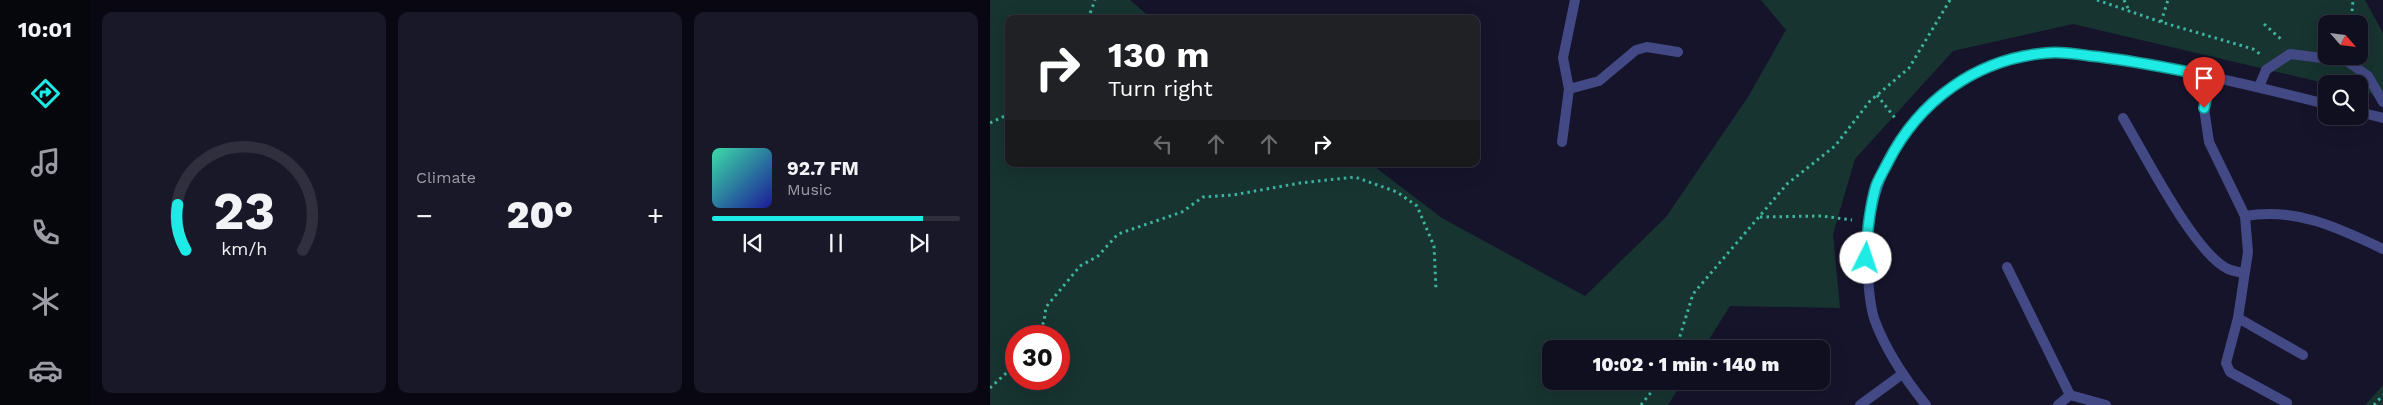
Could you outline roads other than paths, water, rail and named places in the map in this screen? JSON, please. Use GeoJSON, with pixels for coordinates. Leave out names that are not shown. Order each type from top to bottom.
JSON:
{"type":"FeatureCollection","features":[{"type":"Feature","properties":{"kind":"street"},"geometry":{"type":"LineString","coordinates":[[1562,142],[1569,88],[1563,58],[1575,0]]}},
{"type":"Feature","properties":{"kind":"street"},"geometry":{"type":"LineString","coordinates":[[1569,88],[1599,81],[1636,50],[1647,47],[1678,52]]}},
{"type":"Feature","properties":{"kind":"street"},"geometry":{"type":"LineString","coordinates":[[1926,405],[1901,374],[1875,320],[1866,258],[1868,221],[1876,185],[1896,145],[1923,110],[1951,87],[1983,69],[2012,58],[2047,53],[2120,59],[2211,76],[2318,102]]}},
{"type":"Feature","properties":{"kind":"street"},"geometry":{"type":"LineString","coordinates":[[2259,87],[2266,70],[2281,58],[2290,54],[2347,61],[2368,76],[2383,102]]}},
{"type":"Feature","properties":{"kind":"street"},"geometry":{"type":"LineString","coordinates":[[2211,76],[2204,108],[2209,142],[2245,216],[2248,252],[2243,273],[2238,318],[2226,363],[2230,372],[2287,403]]}},
{"type":"Feature","properties":{"kind":"street"},"geometry":{"type":"LineString","coordinates":[[2368,114],[2383,118]]}},
{"type":"Feature","properties":{"kind":"street"},"geometry":{"type":"LineString","coordinates":[[2123,118],[2184,222],[2212,257],[2228,269],[2243,273]]}},
{"type":"Feature","properties":{"kind":"street"},"geometry":{"type":"LineString","coordinates":[[2245,216],[2266,212],[2332,224],[2383,249]]}},
{"type":"Feature","properties":{"kind":"street"},"geometry":{"type":"LineString","coordinates":[[2007,267],[2070,395],[2106,405]]}},
{"type":"Feature","properties":{"kind":"street"},"geometry":{"type":"LineString","coordinates":[[2238,318],[2303,355]]}},
{"type":"Feature","properties":{"kind":"street"},"geometry":{"type":"LineString","coordinates":[[1860,405],[1901,374]]}},
{"type":"Feature","properties":{"kind":"street"},"geometry":{"type":"LineString","coordinates":[[2058,405],[2070,395]]}}]}
